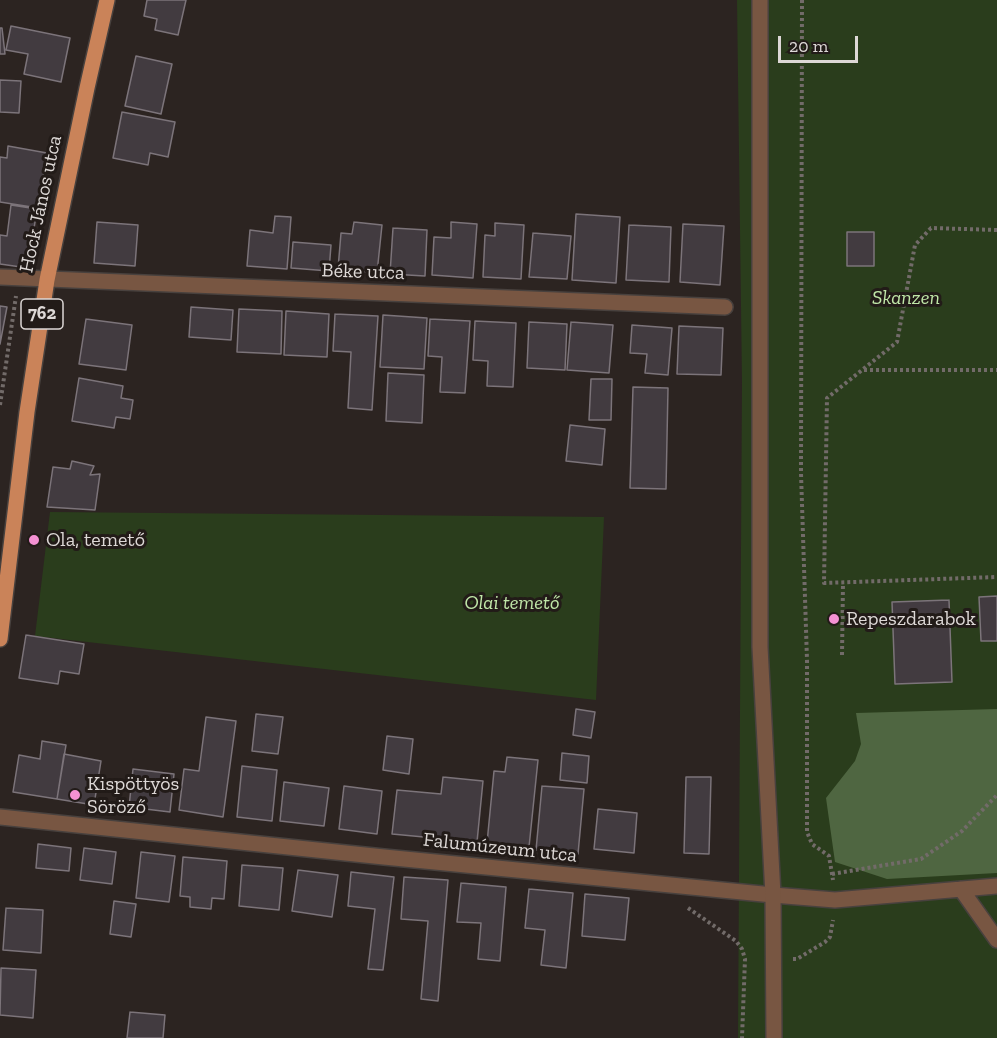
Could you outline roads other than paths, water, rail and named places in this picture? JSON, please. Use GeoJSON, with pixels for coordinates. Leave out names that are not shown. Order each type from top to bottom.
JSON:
{"type":"FeatureCollection","features":[{"type":"Feature","properties":{"kind":"main road","name":"Hock János utca"},"geometry":{"type":"LineString","coordinates":[[1,632],[27,412],[47,280],[107,0]]}},
{"type":"Feature","properties":{"kind":"main road","name":"762"},"geometry":{"type":"LineString","coordinates":[[0,639],[1,632]]}},
{"type":"Feature","properties":{"kind":"street"},"geometry":{"type":"LineString","coordinates":[[760,0],[760,647],[773,895],[774,1038]]}},
{"type":"Feature","properties":{"kind":"street","name":"Béke utca"},"geometry":{"type":"LineString","coordinates":[[0,277],[725,307]]}},
{"type":"Feature","properties":{"kind":"street","name":"Falumúzeum utca"},"geometry":{"type":"LineString","coordinates":[[0,816],[654,885],[835,900],[997,886]]}},
{"type":"Feature","properties":{"kind":"street"},"geometry":{"type":"LineString","coordinates":[[961,889],[997,940]]}},
{"type":"Feature","properties":{"kind":"place","name":"Ola, temető"},"geometry":{"type":"Point","coordinates":[34,540]}},
{"type":"Feature","properties":{"kind":"place","name":"Repeszdarabok"},"geometry":{"type":"Point","coordinates":[834,619]}},
{"type":"Feature","properties":{"kind":"place","name":"Kispöttyös Söröző"},"geometry":{"type":"Point","coordinates":[75,795]}},
{"type":"Feature","properties":{"kind":"park label","name":"Skanzen"},"geometry":{"type":"Point","coordinates":[906,298]}},
{"type":"Feature","properties":{"kind":"park label","name":"Olai temető"},"geometry":{"type":"Point","coordinates":[512,603]}}]}
